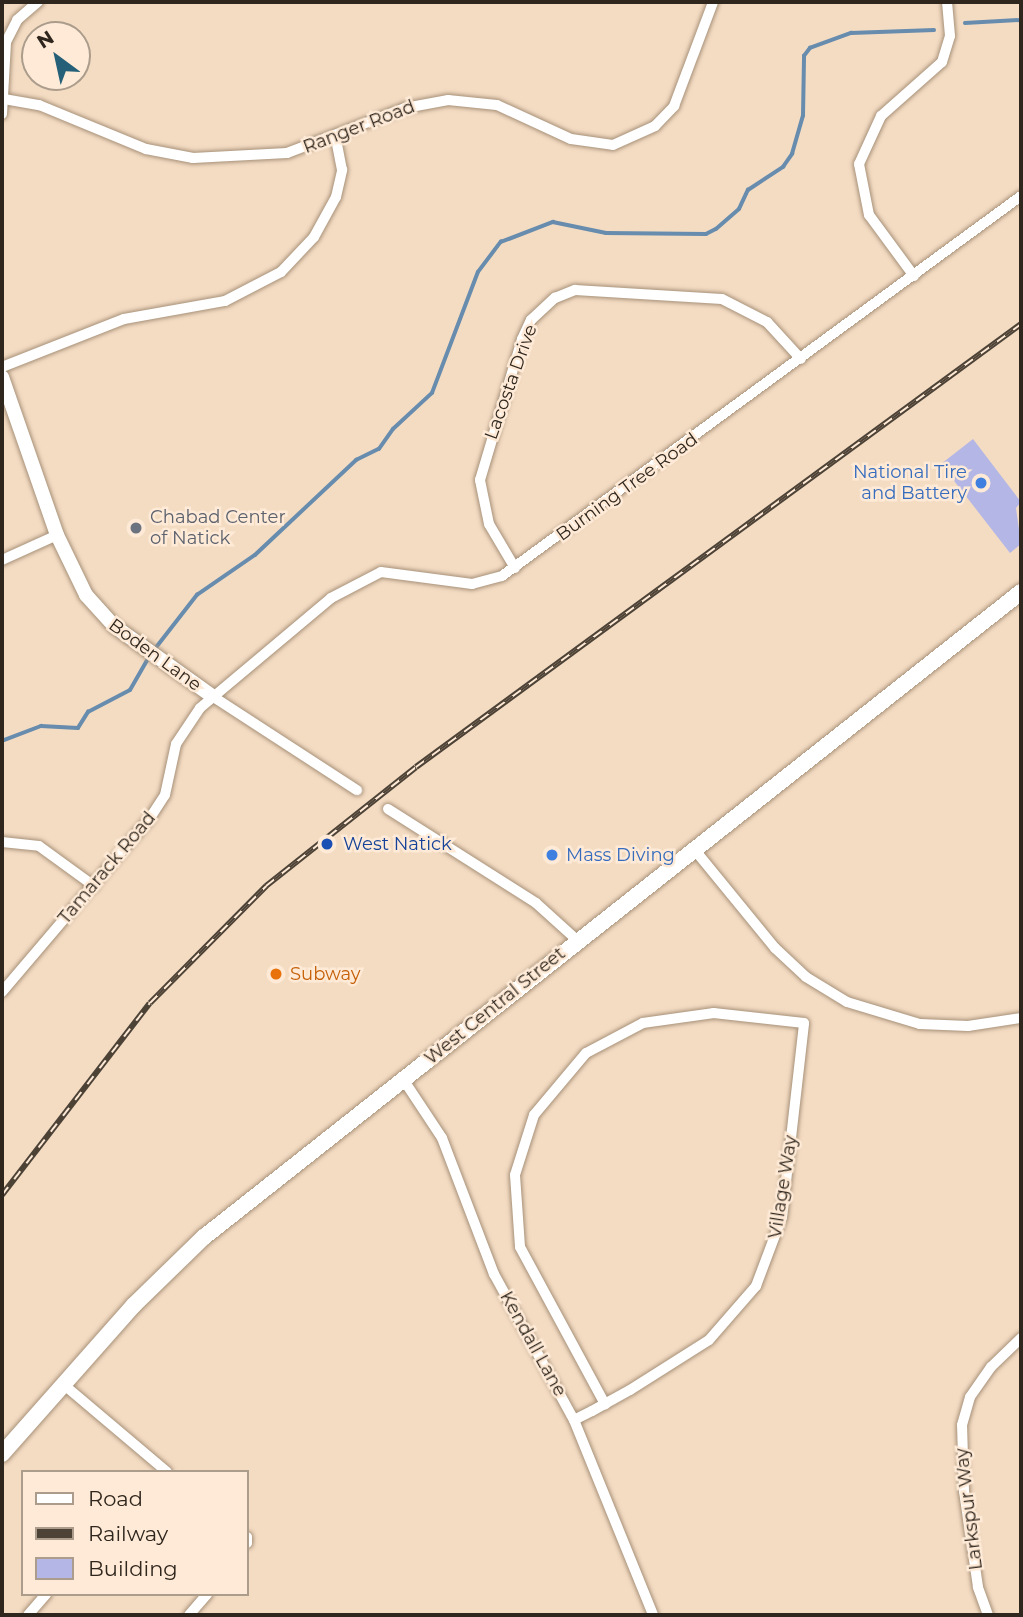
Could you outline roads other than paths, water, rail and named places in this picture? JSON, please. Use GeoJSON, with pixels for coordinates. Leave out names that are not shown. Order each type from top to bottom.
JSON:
{"type":"FeatureCollection","features":[{"type":"Feature","properties":{"kind":"main road","name":"West Central Street"},"geometry":{"type":"LineString","coordinates":[[2,1454],[63,1384],[204,1237],[1021,592]]}},
{"type":"Feature","properties":{"kind":"street"},"geometry":{"type":"LineString","coordinates":[[2,114],[6,42],[17,20],[38,2]]}},
{"type":"Feature","properties":{"kind":"street","name":"Ranger Road"},"geometry":{"type":"LineString","coordinates":[[4,99],[39,105],[146,149],[193,158],[272,156],[336,138],[405,108],[464,100],[513,109],[584,143],[628,141],[655,127],[674,106],[713,2]]}},
{"type":"Feature","properties":{"kind":"street"},"geometry":{"type":"LineString","coordinates":[[914,276],[869,215],[860,189],[859,164],[881,116],[943,62],[950,36],[947,2]]}},
{"type":"Feature","properties":{"kind":"street"},"geometry":{"type":"LineString","coordinates":[[2,367],[124,319],[225,301],[281,272],[314,237],[336,197],[342,170],[336,138]]}},
{"type":"Feature","properties":{"kind":"street","name":"Burning Tree Road"},"geometry":{"type":"LineString","coordinates":[[212,696],[331,598],[367,575],[396,570],[472,584],[515,569],[1021,196]]}},
{"type":"Feature","properties":{"kind":"street","name":"Lacosta Drive"},"geometry":{"type":"LineString","coordinates":[[515,569],[489,524],[480,480],[522,339],[531,320],[555,298],[575,290],[722,299],[767,322],[801,359]]}},
{"type":"Feature","properties":{"kind":"street","name":"Boden Lane"},"geometry":{"type":"LineString","coordinates":[[2,377],[57,535],[86,595],[157,659],[357,790]]}},
{"type":"Feature","properties":{"kind":"street"},"geometry":{"type":"LineString","coordinates":[[2,560],[57,535]]}},
{"type":"Feature","properties":{"kind":"street","name":"Tamarack Road"},"geometry":{"type":"LineString","coordinates":[[2,992],[158,807],[176,744],[212,696]]}},
{"type":"Feature","properties":{"kind":"street"},"geometry":{"type":"LineString","coordinates":[[387,809],[536,903],[577,940]]}},
{"type":"Feature","properties":{"kind":"street"},"geometry":{"type":"LineString","coordinates":[[2,842],[39,846],[94,886]]}},
{"type":"Feature","properties":{"kind":"street"},"geometry":{"type":"LineString","coordinates":[[694,849],[775,948],[806,977],[847,1002],[920,1024],[968,1026],[1021,1018]]}},
{"type":"Feature","properties":{"kind":"street","name":"Village Way"},"geometry":{"type":"LineString","coordinates":[[575,1420],[605,1404],[709,1340],[756,1286],[782,1217],[804,1023],[714,1013],[643,1023],[586,1053],[534,1115],[515,1175],[520,1247],[605,1404]]}},
{"type":"Feature","properties":{"kind":"street","name":"Kendall Lane"},"geometry":{"type":"LineString","coordinates":[[403,1079],[442,1138],[494,1274],[575,1420],[653,1615]]}},
{"type":"Feature","properties":{"kind":"street","name":"Larkspur Way"},"geometry":{"type":"LineString","coordinates":[[988,1615],[978,1587],[964,1491],[962,1424],[984,1377],[1021,1338]]}},
{"type":"Feature","properties":{"kind":"street"},"geometry":{"type":"LineString","coordinates":[[63,1384],[159,1470]]}},
{"type":"Feature","properties":{"kind":"street"},"geometry":{"type":"LineString","coordinates":[[28,1615],[44,1596]]}},
{"type":"Feature","properties":{"kind":"street"},"geometry":{"type":"LineString","coordinates":[[189,1615],[206,1596]]}},
{"type":"Feature","properties":{"kind":"waterway"},"geometry":{"type":"LineString","coordinates":[[965,23],[1021,20]]}},
{"type":"Feature","properties":{"kind":"waterway"},"geometry":{"type":"LineString","coordinates":[[154,650],[197,595],[255,555],[356,460],[379,449],[393,429],[432,393],[478,272],[501,242],[553,222],[606,233],[706,234],[739,209],[748,190],[783,167],[792,154],[803,116],[804,56],[810,48],[851,33],[934,30]]}},
{"type":"Feature","properties":{"kind":"waterway"},"geometry":{"type":"LineString","coordinates":[[2,741],[41,726],[78,728],[88,712],[130,690],[149,657]]}},
{"type":"Feature","properties":{"kind":"railway"},"geometry":{"type":"LineString","coordinates":[[2,1195],[150,1003],[266,886],[416,767],[1021,324]]}},
{"type":"Feature","properties":{"kind":"place","name":"National Tire and Battery"},"geometry":{"type":"Point","coordinates":[981,483]}},
{"type":"Feature","properties":{"kind":"place","name":"Chabad Center of Natick"},"geometry":{"type":"Point","coordinates":[136,528]}},
{"type":"Feature","properties":{"kind":"place","name":"West Natick"},"geometry":{"type":"Point","coordinates":[327,844]}},
{"type":"Feature","properties":{"kind":"place","name":"Mass Diving"},"geometry":{"type":"Point","coordinates":[552,855]}},
{"type":"Feature","properties":{"kind":"place","name":"Subway"},"geometry":{"type":"Point","coordinates":[276,974]}}]}
